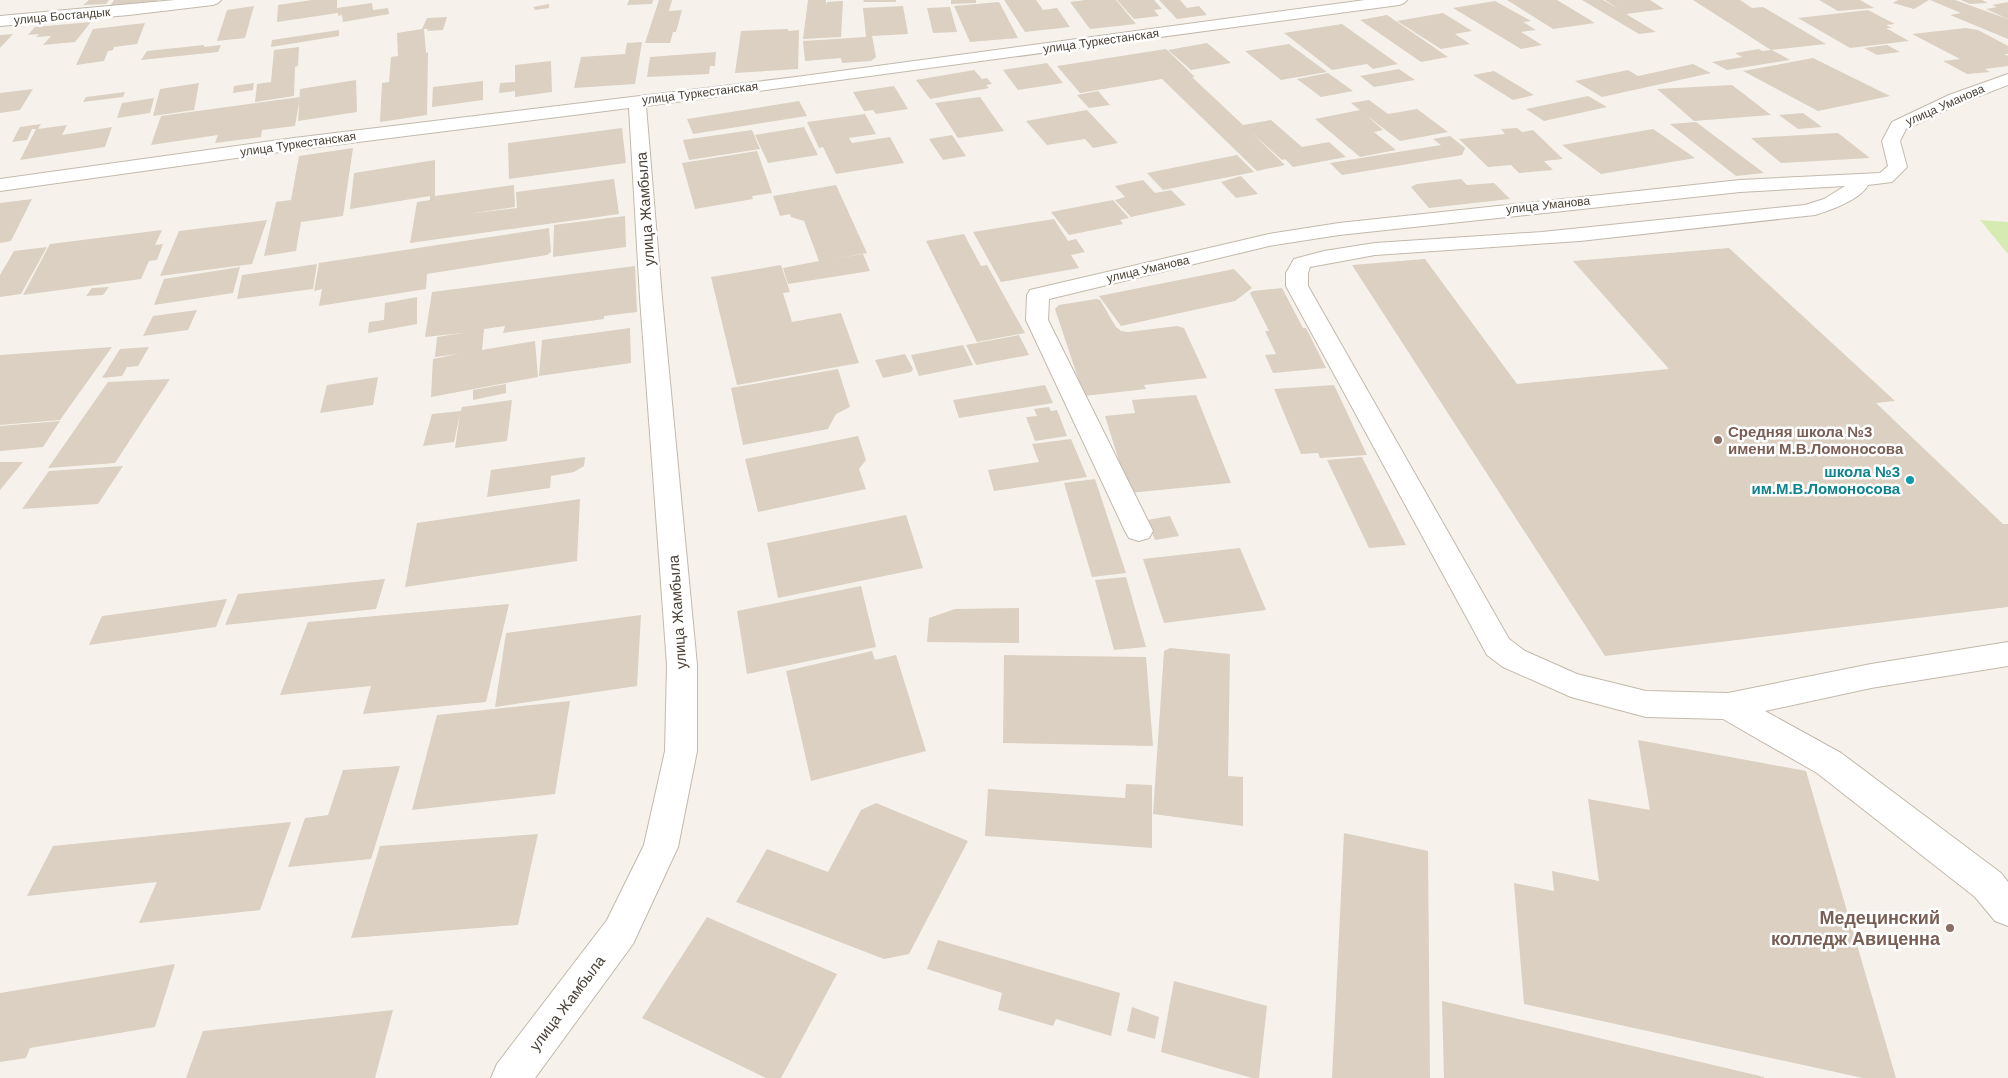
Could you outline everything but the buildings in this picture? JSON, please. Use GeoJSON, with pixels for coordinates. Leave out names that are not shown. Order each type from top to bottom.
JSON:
{"type":"FeatureCollection","features":[{"type":"Feature","properties":{"kind":"street","name":"улица Бостандык"},"geometry":{"type":"LineString","coordinates":[[0,21],[129,10],[209,0]]}},
{"type":"Feature","properties":{"kind":"street","name":"улица Туркестанская"},"geometry":{"type":"LineString","coordinates":[[0,185],[294,144],[796,82],[1399,0]]}},
{"type":"Feature","properties":{"kind":"street","name":"улица Уманова"},"geometry":{"type":"LineString","coordinates":[[1139,531],[1037,320],[1038,295],[1269,240],[1339,229],[1740,186],[1885,178],[1898,166],[1891,141],[1898,126],[1955,99],[2008,79]]}},
{"type":"Feature","properties":{"kind":"street","name":"улица Жамбыла"},"geometry":{"type":"LineString","coordinates":[[511,1078],[620,932],[660,847],[681,751],[682,665],[651,298],[637,101]]}},
{"type":"Feature","properties":{"kind":"street"},"geometry":{"type":"LineString","coordinates":[[1860,179],[1857,187],[1831,203],[1808,211],[1605,233],[1322,256],[1301,263],[1297,273],[1297,286],[1498,647],[1514,659],[1571,685],[1646,704],[1728,706],[1870,676],[2008,654]]}},
{"type":"Feature","properties":{"kind":"street"},"geometry":{"type":"LineString","coordinates":[[1728,706],[1829,763],[1988,885],[2008,909]]}},
{"type":"Feature","properties":{"kind":"green space"},"geometry":{"type":"Polygon","coordinates":[[[1980,220],[2008,222],[2008,254],[1980,220]]]}},
{"type":"Feature","properties":{"kind":"place","name":"Средняя школа №3 имени М.В.Ломоносова"},"geometry":{"type":"Point","coordinates":[1718,440]}},
{"type":"Feature","properties":{"kind":"place","name":"школа №3 им.М.В.Ломоносова"},"geometry":{"type":"Point","coordinates":[1910,480]}},
{"type":"Feature","properties":{"kind":"place","name":"Медецинский колледж Авиценна"},"geometry":{"type":"Point","coordinates":[1950,928]}}]}
